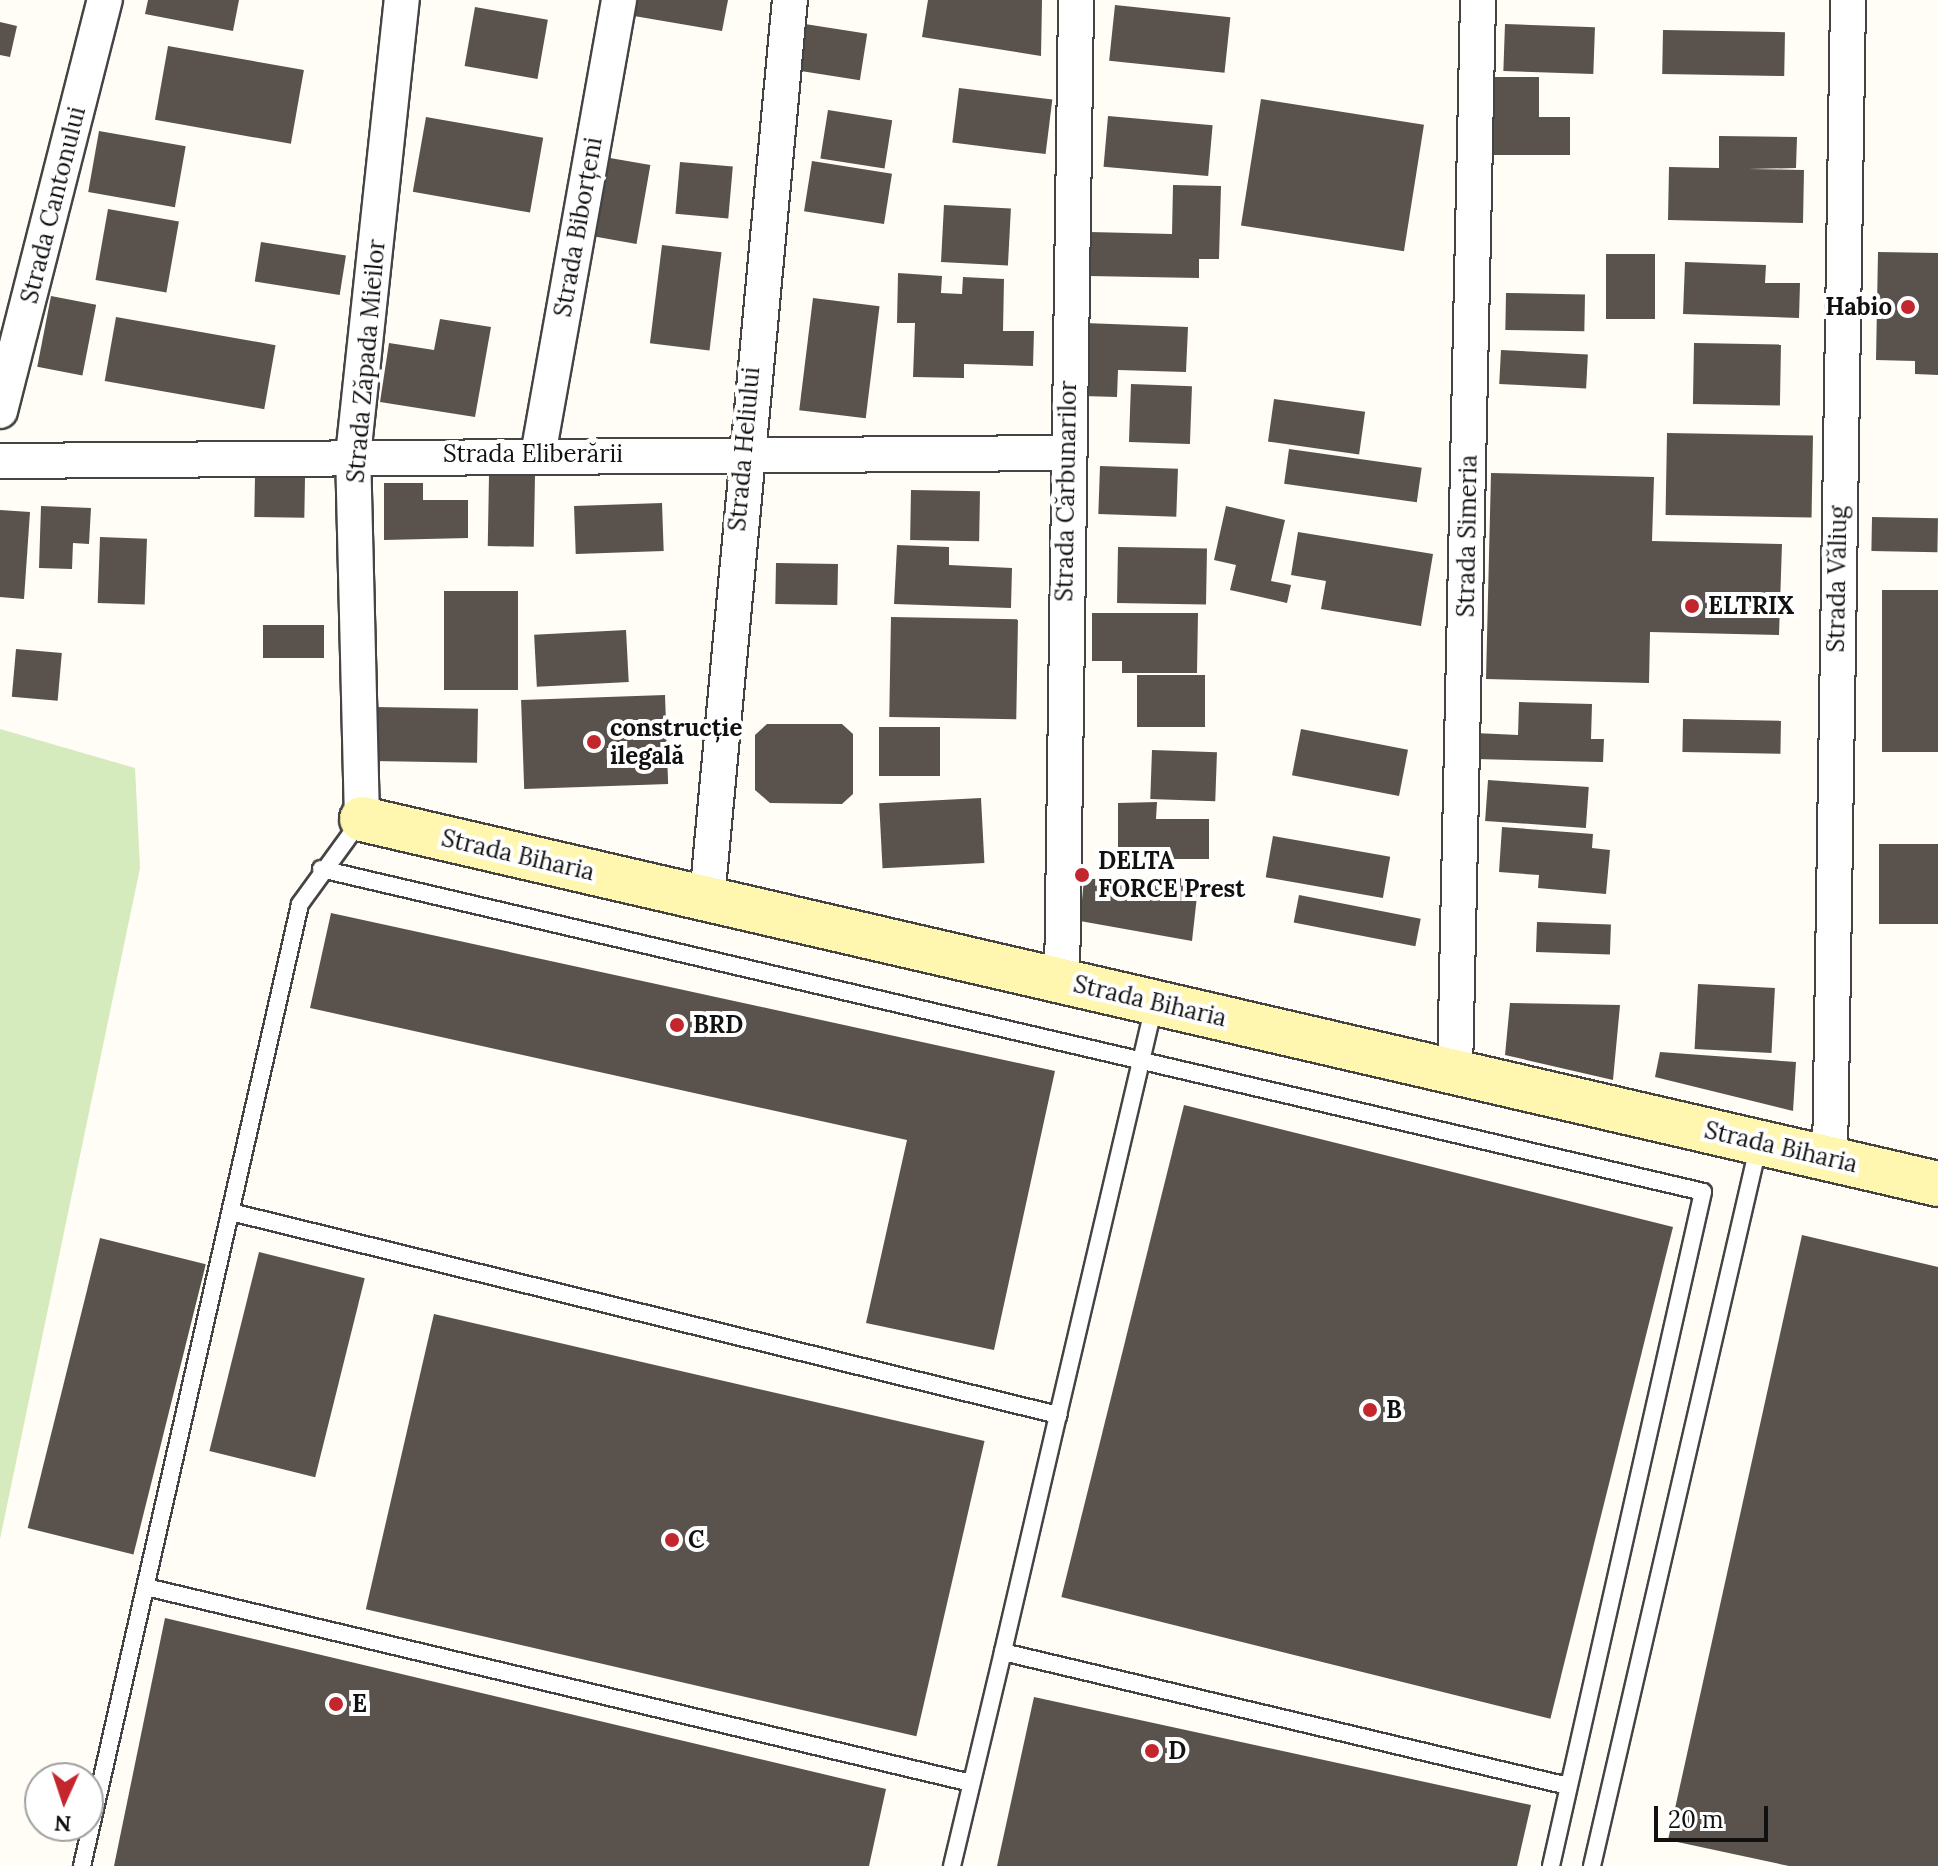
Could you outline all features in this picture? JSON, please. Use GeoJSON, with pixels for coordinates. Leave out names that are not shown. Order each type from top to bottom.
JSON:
{"type":"FeatureCollection","features":[{"type":"Feature","properties":{"kind":"street","name":"Strada Cantonului"},"geometry":{"type":"LineString","coordinates":[[0,411],[105,0]]}},
{"type":"Feature","properties":{"kind":"street","name":"Strada Zăpada Mieilor"},"geometry":{"type":"LineString","coordinates":[[362,819],[353,456],[402,0]]}},
{"type":"Feature","properties":{"kind":"street","name":"Strada Biborțeni"},"geometry":{"type":"LineString","coordinates":[[538,455],[619,0]]}},
{"type":"Feature","properties":{"kind":"street","name":"Strada Heliului"},"geometry":{"type":"LineString","coordinates":[[707,899],[743,452],[790,0]]}},
{"type":"Feature","properties":{"kind":"street","name":"Strada Cărbunarilor"},"geometry":{"type":"LineString","coordinates":[[1062,981],[1066,453],[1076,0]]}},
{"type":"Feature","properties":{"kind":"street","name":"Strada Simeria"},"geometry":{"type":"LineString","coordinates":[[1455,1072],[1478,0]]}},
{"type":"Feature","properties":{"kind":"street","name":"Strada Văliug"},"geometry":{"type":"LineString","coordinates":[[1830,1159],[1848,0]]}},
{"type":"Feature","properties":{"kind":"street","name":"Strada Eliberării"},"geometry":{"type":"LineString","coordinates":[[0,461],[743,452],[1066,453]]}},
{"type":"Feature","properties":{"kind":"street","name":"Strada Biharia"},"geometry":{"type":"LineString","coordinates":[[362,819],[1938,1184]]}},
{"type":"Feature","properties":{"kind":"lane"},"geometry":{"type":"LineString","coordinates":[[82,1866],[300,904],[321,869],[362,819]]}},
{"type":"Feature","properties":{"kind":"lane"},"geometry":{"type":"LineString","coordinates":[[321,869],[1703,1192],[1551,1866]]}},
{"type":"Feature","properties":{"kind":"lane"},"geometry":{"type":"LineString","coordinates":[[952,1866],[1155,1002]]}},
{"type":"Feature","properties":{"kind":"lane"},"geometry":{"type":"LineString","coordinates":[[1592,1866],[1759,1141]]}},
{"type":"Feature","properties":{"kind":"lane"},"geometry":{"type":"LineString","coordinates":[[231,1212],[1058,1415]]}},
{"type":"Feature","properties":{"kind":"lane"},"geometry":{"type":"LineString","coordinates":[[146,1587],[971,1783]]}},
{"type":"Feature","properties":{"kind":"lane"},"geometry":{"type":"LineString","coordinates":[[1003,1652],[1568,1786]]}},
{"type":"Feature","properties":{"kind":"green space"},"geometry":{"type":"Polygon","coordinates":[[[0,729],[135,768],[140,868],[0,1539],[0,729]]]}},
{"type":"Feature","properties":{"kind":"building"},"geometry":{"type":"Polygon","coordinates":[[[148,0],[239,0],[233,31],[145,14],[148,0]]]}},
{"type":"Feature","properties":{"kind":"building"},"geometry":{"type":"Polygon","coordinates":[[[637,0],[728,0],[722,31],[634,16],[637,0]]]}},
{"type":"Feature","properties":{"kind":"building"},"geometry":{"type":"Polygon","coordinates":[[[928,0],[1042,0],[1041,56],[922,37],[928,0]]]}},
{"type":"Feature","properties":{"kind":"building"},"geometry":{"type":"Polygon","coordinates":[[[1115,5],[1230,17],[1225,73],[1109,61],[1115,5]]]}},
{"type":"Feature","properties":{"kind":"building"},"geometry":{"type":"Polygon","coordinates":[[[475,7],[548,20],[537,79],[465,66],[475,7]]]}},
{"type":"Feature","properties":{"kind":"building"},"geometry":{"type":"Polygon","coordinates":[[[0,22],[17,26],[10,57],[0,55],[0,22]]]}},
{"type":"Feature","properties":{"kind":"building"},"geometry":{"type":"Polygon","coordinates":[[[805,24],[867,34],[860,80],[798,70],[805,24]]]}},
{"type":"Feature","properties":{"kind":"building"},"geometry":{"type":"Polygon","coordinates":[[[1505,24],[1595,27],[1593,74],[1503,71],[1505,24]]]}},
{"type":"Feature","properties":{"kind":"building"},"geometry":{"type":"Polygon","coordinates":[[[1663,30],[1785,32],[1784,76],[1662,74],[1663,30]]]}},
{"type":"Feature","properties":{"kind":"building"},"geometry":{"type":"Polygon","coordinates":[[[168,46],[304,70],[291,144],[155,120],[168,46]]]}},
{"type":"Feature","properties":{"kind":"building"},"geometry":{"type":"Polygon","coordinates":[[[1494,77],[1539,77],[1539,117],[1570,117],[1570,155],[1494,155],[1494,77]]]}},
{"type":"Feature","properties":{"kind":"building"},"geometry":{"type":"Polygon","coordinates":[[[959,88],[1052,99],[1046,154],[952,143],[959,88]]]}},
{"type":"Feature","properties":{"kind":"building"},"geometry":{"type":"Polygon","coordinates":[[[1261,99],[1424,125],[1404,251],[1241,225],[1261,99]]]}},
{"type":"Feature","properties":{"kind":"building"},"geometry":{"type":"Polygon","coordinates":[[[828,110],[892,120],[885,169],[820,158],[828,110]]]}},
{"type":"Feature","properties":{"kind":"building"},"geometry":{"type":"Polygon","coordinates":[[[1108,116],[1213,125],[1208,176],[1104,167],[1108,116]]]}},
{"type":"Feature","properties":{"kind":"building"},"geometry":{"type":"Polygon","coordinates":[[[426,117],[543,138],[530,213],[413,192],[426,117]]]}},
{"type":"Feature","properties":{"kind":"building"},"geometry":{"type":"Polygon","coordinates":[[[99,131],[186,146],[175,207],[88,192],[99,131]]]}},
{"type":"Feature","properties":{"kind":"building"},"geometry":{"type":"Polygon","coordinates":[[[1719,136],[1797,137],[1796,168],[1748,169],[1804,170],[1803,223],[1668,220],[1669,167],[1719,168],[1719,136]]]}},
{"type":"Feature","properties":{"kind":"building"},"geometry":{"type":"Polygon","coordinates":[[[610,158],[650,165],[636,244],[596,237],[610,158]]]}},
{"type":"Feature","properties":{"kind":"building"},"geometry":{"type":"Polygon","coordinates":[[[812,161],[892,174],[884,224],[804,211],[812,161]]]}},
{"type":"Feature","properties":{"kind":"building"},"geometry":{"type":"Polygon","coordinates":[[[680,162],[733,167],[728,218],[675,214],[680,162]]]}},
{"type":"Feature","properties":{"kind":"building"},"geometry":{"type":"Polygon","coordinates":[[[1173,185],[1221,186],[1219,259],[1199,259],[1199,278],[1089,276],[1090,232],[1172,234],[1173,185]]]}},
{"type":"Feature","properties":{"kind":"building"},"geometry":{"type":"Polygon","coordinates":[[[944,205],[1011,209],[1008,265],[941,262],[944,205]]]}},
{"type":"Feature","properties":{"kind":"building"},"geometry":{"type":"Polygon","coordinates":[[[108,209],[179,222],[166,292],[95,280],[108,209]]]}},
{"type":"Feature","properties":{"kind":"building"},"geometry":{"type":"Polygon","coordinates":[[[261,242],[346,255],[340,295],[255,282],[261,242]]]}},
{"type":"Feature","properties":{"kind":"building"},"geometry":{"type":"Polygon","coordinates":[[[662,245],[722,252],[709,351],[650,343],[662,245]]]}},
{"type":"Feature","properties":{"kind":"building","name":"Habio"},"geometry":{"type":"Polygon","coordinates":[[[1878,252],[1938,253],[1938,375],[1915,374],[1915,361],[1876,360],[1878,252]]]}},
{"type":"Feature","properties":{"kind":"building"},"geometry":{"type":"Polygon","coordinates":[[[1606,254],[1655,254],[1655,319],[1606,319],[1606,254]]]}},
{"type":"Feature","properties":{"kind":"building"},"geometry":{"type":"Polygon","coordinates":[[[1685,262],[1766,265],[1765,283],[1800,283],[1799,318],[1683,314],[1685,262]]]}},
{"type":"Feature","properties":{"kind":"building"},"geometry":{"type":"Polygon","coordinates":[[[898,273],[942,276],[941,293],[962,294],[963,277],[1004,279],[1003,331],[1034,331],[1033,366],[964,364],[964,378],[913,377],[915,323],[897,323],[898,273]]]}},
{"type":"Feature","properties":{"kind":"building"},"geometry":{"type":"Polygon","coordinates":[[[1506,293],[1585,294],[1584,331],[1505,330],[1506,293]]]}},
{"type":"Feature","properties":{"kind":"building"},"geometry":{"type":"Polygon","coordinates":[[[51,296],[96,305],[82,375],[37,367],[51,296]]]}},
{"type":"Feature","properties":{"kind":"building"},"geometry":{"type":"Polygon","coordinates":[[[813,298],[880,306],[866,418],[799,410],[813,298]]]}},
{"type":"Feature","properties":{"kind":"building"},"geometry":{"type":"Polygon","coordinates":[[[116,317],[276,345],[264,409],[105,381],[116,317]]]}},
{"type":"Feature","properties":{"kind":"building"},"geometry":{"type":"Polygon","coordinates":[[[440,319],[491,327],[475,417],[380,402],[389,343],[434,350],[440,319]]]}},
{"type":"Feature","properties":{"kind":"building"},"geometry":{"type":"Polygon","coordinates":[[[1085,323],[1188,327],[1186,372],[1118,370],[1117,397],[1083,396],[1085,323]]]}},
{"type":"Feature","properties":{"kind":"building"},"geometry":{"type":"Polygon","coordinates":[[[1694,343],[1781,345],[1780,406],[1693,404],[1694,343]]]}},
{"type":"Feature","properties":{"kind":"building"},"geometry":{"type":"Polygon","coordinates":[[[1501,350],[1588,355],[1586,389],[1499,384],[1501,350]]]}},
{"type":"Feature","properties":{"kind":"building"},"geometry":{"type":"Polygon","coordinates":[[[1131,384],[1192,386],[1190,444],[1129,442],[1131,384]]]}},
{"type":"Feature","properties":{"kind":"building"},"geometry":{"type":"Polygon","coordinates":[[[1274,399],[1365,412],[1359,454],[1268,442],[1274,399]]]}},
{"type":"Feature","properties":{"kind":"building"},"geometry":{"type":"Polygon","coordinates":[[[1667,433],[1813,436],[1812,518],[1666,515],[1667,433]]]}},
{"type":"Feature","properties":{"kind":"building"},"geometry":{"type":"Polygon","coordinates":[[[1289,449],[1422,468],[1417,502],[1284,484],[1289,449]]]}},
{"type":"Feature","properties":{"kind":"building"},"geometry":{"type":"Polygon","coordinates":[[[1100,466],[1178,469],[1176,517],[1098,514],[1100,466]]]}},
{"type":"Feature","properties":{"kind":"building"},"geometry":{"type":"Polygon","coordinates":[[[1491,473],[1654,477],[1652,541],[1782,544],[1779,635],[1650,632],[1649,683],[1486,679],[1491,473]]]}},
{"type":"Feature","properties":{"kind":"building"},"geometry":{"type":"Polygon","coordinates":[[[489,475],[535,476],[534,547],[488,546],[489,475]]]}},
{"type":"Feature","properties":{"kind":"building"},"geometry":{"type":"Polygon","coordinates":[[[255,477],[305,478],[304,518],[254,517],[255,477]]]}},
{"type":"Feature","properties":{"kind":"building"},"geometry":{"type":"Polygon","coordinates":[[[384,483],[423,483],[423,500],[468,500],[468,538],[384,540],[384,483]]]}},
{"type":"Feature","properties":{"kind":"building"},"geometry":{"type":"Polygon","coordinates":[[[911,490],[980,491],[979,541],[910,540],[911,490]]]}},
{"type":"Feature","properties":{"kind":"building"},"geometry":{"type":"Polygon","coordinates":[[[662,503],[664,551],[576,554],[574,506],[662,503]]]}},
{"type":"Feature","properties":{"kind":"building"},"geometry":{"type":"Polygon","coordinates":[[[41,506],[91,508],[89,544],[73,543],[72,569],[39,568],[41,506]]]}},
{"type":"Feature","properties":{"kind":"building"},"geometry":{"type":"Polygon","coordinates":[[[1226,506],[1285,520],[1271,581],[1291,585],[1287,603],[1230,590],[1236,565],[1214,560],[1226,506]]]}},
{"type":"Feature","properties":{"kind":"building"},"geometry":{"type":"Polygon","coordinates":[[[0,510],[30,512],[24,599],[0,597],[0,510]]]}},
{"type":"Feature","properties":{"kind":"building"},"geometry":{"type":"Polygon","coordinates":[[[1872,517],[1938,518],[1937,552],[1871,551],[1872,517]]]}},
{"type":"Feature","properties":{"kind":"building"},"geometry":{"type":"Polygon","coordinates":[[[1298,532],[1433,554],[1421,626],[1321,609],[1326,581],[1291,575],[1298,532]]]}},
{"type":"Feature","properties":{"kind":"building"},"geometry":{"type":"Polygon","coordinates":[[[100,537],[147,539],[145,605],[98,603],[100,537]]]}},
{"type":"Feature","properties":{"kind":"building"},"geometry":{"type":"Polygon","coordinates":[[[897,545],[949,547],[949,565],[1012,568],[1011,608],[894,604],[897,545]]]}},
{"type":"Feature","properties":{"kind":"building"},"geometry":{"type":"Polygon","coordinates":[[[1118,547],[1207,549],[1206,605],[1117,603],[1118,547]]]}},
{"type":"Feature","properties":{"kind":"building"},"geometry":{"type":"Polygon","coordinates":[[[776,563],[838,564],[837,605],[775,604],[776,563]]]}},
{"type":"Feature","properties":{"kind":"building"},"geometry":{"type":"Polygon","coordinates":[[[1882,590],[1938,590],[1938,752],[1882,752],[1882,590]]]}},
{"type":"Feature","properties":{"kind":"building"},"geometry":{"type":"Polygon","coordinates":[[[444,591],[518,591],[518,690],[444,690],[444,591]]]}},
{"type":"Feature","properties":{"kind":"building"},"geometry":{"type":"Polygon","coordinates":[[[1092,613],[1198,613],[1197,673],[1122,673],[1122,661],[1092,661],[1092,613]]]}},
{"type":"Feature","properties":{"kind":"building"},"geometry":{"type":"Polygon","coordinates":[[[891,617],[1018,619],[1016,719],[889,717],[891,617]]]}},
{"type":"Feature","properties":{"kind":"building"},"geometry":{"type":"Polygon","coordinates":[[[263,625],[324,625],[324,658],[263,658],[263,625]]]}},
{"type":"Feature","properties":{"kind":"building"},"geometry":{"type":"Polygon","coordinates":[[[626,630],[629,682],[537,687],[534,635],[626,630]]]}},
{"type":"Feature","properties":{"kind":"building"},"geometry":{"type":"Polygon","coordinates":[[[16,649],[62,653],[58,701],[12,697],[16,649]]]}},
{"type":"Feature","properties":{"kind":"building"},"geometry":{"type":"Polygon","coordinates":[[[1137,675],[1205,675],[1205,727],[1137,727],[1137,675]]]}},
{"type":"Feature","properties":{"kind":"building","name":"construcție ilegală"},"geometry":{"type":"Polygon","coordinates":[[[665,695],[668,784],[524,789],[521,700],[665,695]]]}},
{"type":"Feature","properties":{"kind":"building"},"geometry":{"type":"Polygon","coordinates":[[[1519,702],[1592,704],[1591,739],[1604,739],[1603,762],[1475,759],[1475,733],[1518,735],[1519,702]]]}},
{"type":"Feature","properties":{"kind":"building"},"geometry":{"type":"Polygon","coordinates":[[[374,707],[478,709],[477,763],[373,761],[374,707]]]}},
{"type":"Feature","properties":{"kind":"building"},"geometry":{"type":"Polygon","coordinates":[[[1683,719],[1781,721],[1780,754],[1682,752],[1683,719]]]}},
{"type":"Feature","properties":{"kind":"building"},"geometry":{"type":"Polygon","coordinates":[[[767,724],[842,724],[853,734],[853,794],[842,804],[770,803],[755,790],[755,735],[767,724]]]}},
{"type":"Feature","properties":{"kind":"building"},"geometry":{"type":"Polygon","coordinates":[[[879,727],[940,727],[940,776],[879,776],[879,727]]]}},
{"type":"Feature","properties":{"kind":"building"},"geometry":{"type":"Polygon","coordinates":[[[1301,729],[1408,750],[1399,796],[1292,775],[1301,729]]]}},
{"type":"Feature","properties":{"kind":"building"},"geometry":{"type":"Polygon","coordinates":[[[1152,750],[1217,752],[1215,801],[1150,799],[1152,750]]]}},
{"type":"Feature","properties":{"kind":"building"},"geometry":{"type":"Polygon","coordinates":[[[1488,780],[1589,787],[1586,828],[1485,821],[1488,780]]]}},
{"type":"Feature","properties":{"kind":"building"},"geometry":{"type":"Polygon","coordinates":[[[981,798],[984,863],[883,868],[879,803],[981,798]]]}},
{"type":"Feature","properties":{"kind":"building"},"geometry":{"type":"Polygon","coordinates":[[[1157,802],[1156,819],[1209,819],[1209,859],[1118,859],[1118,803],[1157,802]]]}},
{"type":"Feature","properties":{"kind":"building"},"geometry":{"type":"Polygon","coordinates":[[[1502,827],[1593,834],[1592,848],[1610,850],[1606,894],[1538,888],[1539,875],[1499,872],[1502,827]]]}},
{"type":"Feature","properties":{"kind":"building"},"geometry":{"type":"Polygon","coordinates":[[[1273,836],[1390,857],[1383,898],[1266,877],[1273,836]]]}},
{"type":"Feature","properties":{"kind":"building"},"geometry":{"type":"Polygon","coordinates":[[[1879,844],[1938,844],[1938,924],[1879,924],[1879,844]]]}},
{"type":"Feature","properties":{"kind":"building"},"geometry":{"type":"Polygon","coordinates":[[[1199,878],[1192,941],[1080,921],[1084,879],[1199,878]]]}},
{"type":"Feature","properties":{"kind":"building"},"geometry":{"type":"Polygon","coordinates":[[[1299,895],[1421,919],[1415,946],[1294,922],[1299,895]]]}},
{"type":"Feature","properties":{"kind":"building"},"geometry":{"type":"Polygon","coordinates":[[[331,913],[1055,1071],[994,1350],[866,1323],[907,1140],[310,1008],[331,913]]]}},
{"type":"Feature","properties":{"kind":"building"},"geometry":{"type":"Polygon","coordinates":[[[1537,922],[1611,925],[1610,955],[1536,952],[1537,922]]]}},
{"type":"Feature","properties":{"kind":"building"},"geometry":{"type":"Polygon","coordinates":[[[1698,984],[1775,988],[1771,1053],[1695,1049],[1698,984]]]}},
{"type":"Feature","properties":{"kind":"building"},"geometry":{"type":"Polygon","coordinates":[[[1510,1003],[1620,1005],[1613,1080],[1505,1055],[1510,1003]]]}},
{"type":"Feature","properties":{"kind":"building"},"geometry":{"type":"Polygon","coordinates":[[[1660,1052],[1796,1062],[1793,1111],[1655,1077],[1660,1052]]]}},
{"type":"Feature","properties":{"kind":"building","name":"B"},"geometry":{"type":"Polygon","coordinates":[[[1184,1105],[1673,1227],[1550,1719],[1061,1597],[1184,1105]]]}},
{"type":"Feature","properties":{"kind":"building"},"geometry":{"type":"Polygon","coordinates":[[[1802,1235],[1938,1267],[1938,1866],[1789,1866],[1668,1840],[1802,1235]]]}},
{"type":"Feature","properties":{"kind":"building"},"geometry":{"type":"Polygon","coordinates":[[[100,1238],[206,1264],[133,1554],[28,1528],[100,1238]]]}},
{"type":"Feature","properties":{"kind":"building"},"geometry":{"type":"Polygon","coordinates":[[[259,1252],[365,1278],[315,1477],[209,1451],[259,1252]]]}},
{"type":"Feature","properties":{"kind":"building","name":"C"},"geometry":{"type":"Polygon","coordinates":[[[434,1314],[985,1441],[916,1736],[366,1609],[434,1314]]]}},
{"type":"Feature","properties":{"kind":"building","name":"E"},"geometry":{"type":"Polygon","coordinates":[[[165,1618],[886,1789],[869,1866],[114,1866],[165,1618]]]}},
{"type":"Feature","properties":{"kind":"building","name":"D"},"geometry":{"type":"Polygon","coordinates":[[[1034,1697],[1531,1805],[1517,1866],[997,1866],[1034,1697]]]}},
{"type":"Feature","properties":{"kind":"place","name":"Habio"},"geometry":{"type":"Point","coordinates":[1908,307]}},
{"type":"Feature","properties":{"kind":"place","name":"ELTRIX"},"geometry":{"type":"Point","coordinates":[1692,606]}},
{"type":"Feature","properties":{"kind":"place","name":"construcție ilegală"},"geometry":{"type":"Point","coordinates":[594,742]}},
{"type":"Feature","properties":{"kind":"place","name":"DELTA FORCE Prest"},"geometry":{"type":"Point","coordinates":[1082,875]}},
{"type":"Feature","properties":{"kind":"place","name":"BRD"},"geometry":{"type":"Point","coordinates":[677,1025]}},
{"type":"Feature","properties":{"kind":"place","name":"B"},"geometry":{"type":"Point","coordinates":[1370,1410]}},
{"type":"Feature","properties":{"kind":"place","name":"C"},"geometry":{"type":"Point","coordinates":[672,1540]}},
{"type":"Feature","properties":{"kind":"place","name":"E"},"geometry":{"type":"Point","coordinates":[336,1704]}},
{"type":"Feature","properties":{"kind":"place","name":"D"},"geometry":{"type":"Point","coordinates":[1152,1751]}}]}
